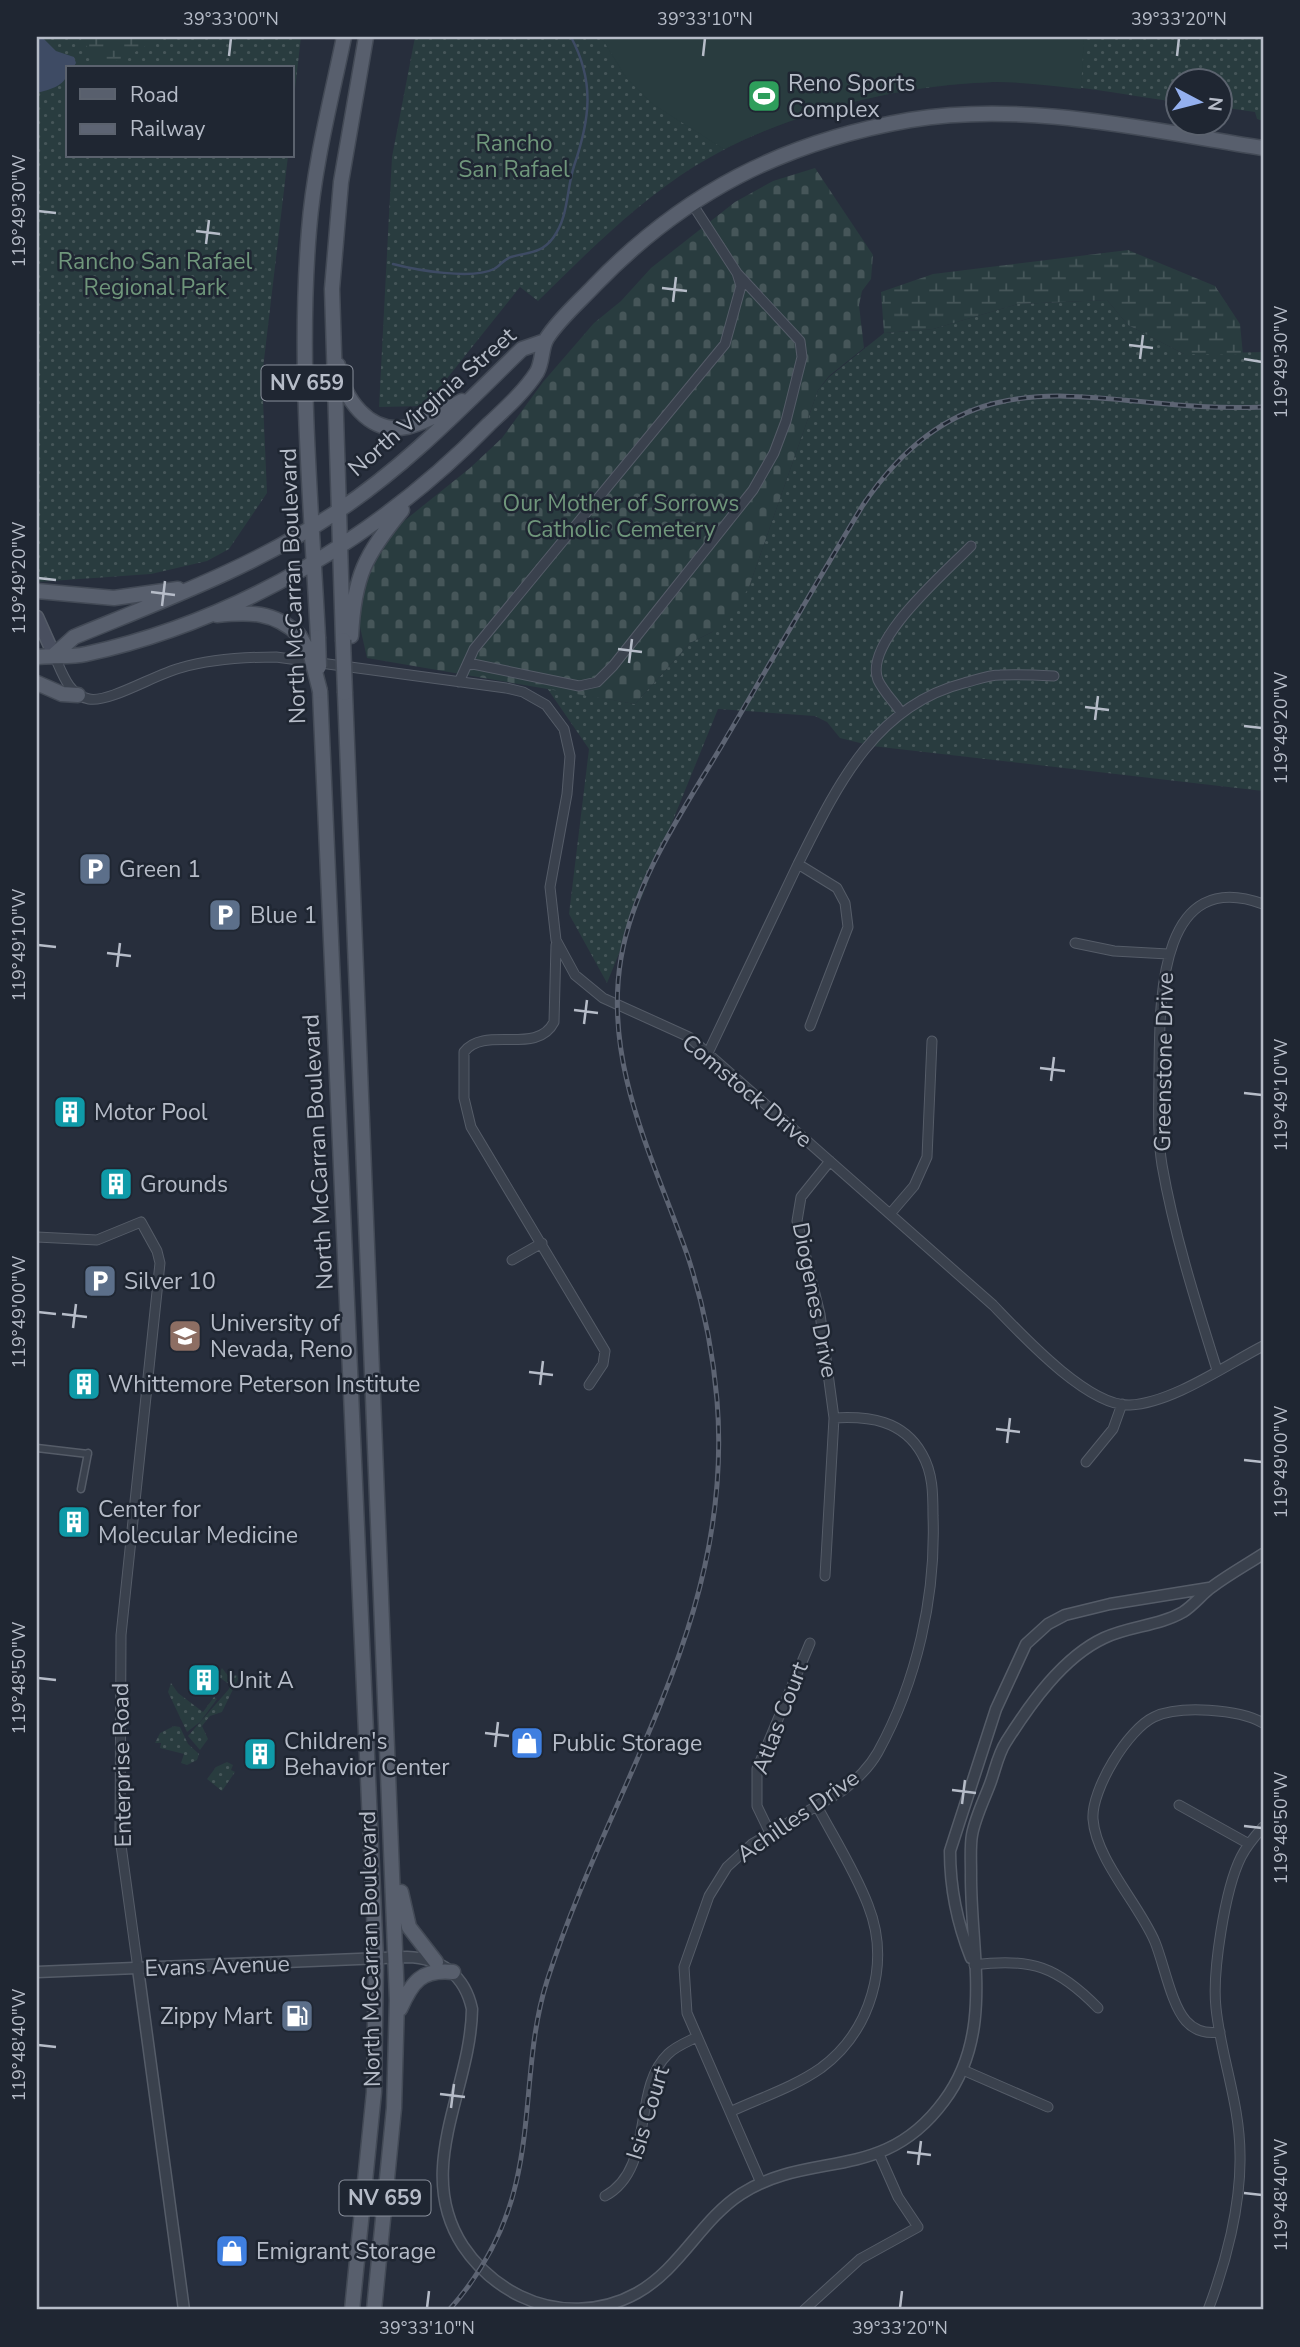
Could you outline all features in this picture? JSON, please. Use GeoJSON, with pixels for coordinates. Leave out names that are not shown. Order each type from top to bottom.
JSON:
{"type":"FeatureCollection","features":[{"type":"Feature","properties":{"kind":"main road","name":"North McCarran Boulevard"},"geometry":{"type":"LineString","coordinates":[[344,37],[318,166],[306,264],[306,352],[376,1959],[374,2092],[352,2310]]}},
{"type":"Feature","properties":{"kind":"main road","name":"North McCarran Boulevard"},"geometry":{"type":"LineString","coordinates":[[366,37],[338,205],[331,318],[338,546],[347,640],[345,693],[396,1958],[394,2108],[374,2310]]}},
{"type":"Feature","properties":{"kind":"main road","name":"North Virginia Street"},"geometry":{"type":"LineString","coordinates":[[54,655],[74,637],[267,554],[337,512],[409,457],[522,349],[545,341],[630,250],[691,202],[751,167],[807,146],[876,127],[954,115],[993,113],[1070,118],[1263,148]]}},
{"type":"Feature","properties":{"kind":"main road"},"geometry":{"type":"LineString","coordinates":[[331,318],[339,371],[346,395],[355,407],[377,424],[403,428],[417,424],[476,394]]}},
{"type":"Feature","properties":{"kind":"main road","name":"North Virginia Street"},"geometry":{"type":"LineString","coordinates":[[37,657],[78,656],[202,617],[314,562],[419,489],[469,445],[537,371],[545,341]]}},
{"type":"Feature","properties":{"kind":"main road"},"geometry":{"type":"LineString","coordinates":[[347,640],[353,603],[366,558],[382,532],[419,489]]}},
{"type":"Feature","properties":{"kind":"main road"},"geometry":{"type":"LineString","coordinates":[[37,591],[114,598],[196,586]]}},
{"type":"Feature","properties":{"kind":"main road"},"geometry":{"type":"LineString","coordinates":[[202,617],[258,613],[281,621],[299,635],[311,656],[320,691]]}},
{"type":"Feature","properties":{"kind":"main road"},"geometry":{"type":"LineString","coordinates":[[37,617],[54,655]]}},
{"type":"Feature","properties":{"kind":"main road"},"geometry":{"type":"LineString","coordinates":[[37,683],[62,694],[78,695]]}},
{"type":"Feature","properties":{"kind":"main road"},"geometry":{"type":"LineString","coordinates":[[393,1856],[409,1927],[436,1962]]}},
{"type":"Feature","properties":{"kind":"main road"},"geometry":{"type":"LineString","coordinates":[[397,2017],[414,1981],[433,1972],[453,1972]]}},
{"type":"Feature","properties":{"kind":"street"},"geometry":{"type":"LineString","coordinates":[[468,663],[579,686],[597,682],[613,666],[753,490],[774,453],[800,369],[802,348],[790,328],[737,273],[691,202]]}},
{"type":"Feature","properties":{"kind":"street"},"geometry":{"type":"LineString","coordinates":[[459,682],[474,649],[725,344],[741,285],[737,273]]}},
{"type":"Feature","properties":{"kind":"street"},"geometry":{"type":"LineString","coordinates":[[900,711],[877,679],[878,654],[893,628],[971,545]]}},
{"type":"Feature","properties":{"kind":"street"},"geometry":{"type":"LineString","coordinates":[[54,655],[67,684],[78,695]]}},
{"type":"Feature","properties":{"kind":"street","name":"Comstock Drive"},"geometry":{"type":"LineString","coordinates":[[78,695],[98,700],[169,671],[200,663],[246,657],[276,657],[523,692],[546,705],[564,729],[570,760],[550,887],[556,940],[570,967],[589,989],[689,1037],[1066,1372],[1094,1394],[1122,1404]]}},
{"type":"Feature","properties":{"kind":"street"},"geometry":{"type":"LineString","coordinates":[[708,1053],[841,780],[867,743],[900,711],[943,688],[998,674],[1054,676]]}},
{"type":"Feature","properties":{"kind":"street"},"geometry":{"type":"LineString","coordinates":[[798,864],[837,888],[845,903],[848,928],[810,1026]]}},
{"type":"Feature","properties":{"kind":"street","name":"Greenstone Drive"},"geometry":{"type":"LineString","coordinates":[[1217,1370],[1161,1162],[1160,1037],[1168,954],[1184,922],[1209,903],[1237,898],[1263,904]]}},
{"type":"Feature","properties":{"kind":"street"},"geometry":{"type":"LineString","coordinates":[[556,940],[554,1022],[550,1029],[537,1037],[474,1042],[464,1052],[464,1098],[471,1127],[605,1351],[603,1364],[589,1385]]}},
{"type":"Feature","properties":{"kind":"street"},"geometry":{"type":"LineString","coordinates":[[1075,943],[1114,951],[1168,954]]}},
{"type":"Feature","properties":{"kind":"street"},"geometry":{"type":"LineString","coordinates":[[890,1214],[914,1186],[927,1157],[932,1041]]}},
{"type":"Feature","properties":{"kind":"street","name":"Diogenes Drive"},"geometry":{"type":"LineString","coordinates":[[825,1576],[834,1418],[820,1314],[797,1221],[801,1198],[807,1186],[830,1161]]}},
{"type":"Feature","properties":{"kind":"street","name":"Enterprise Road"},"geometry":{"type":"LineString","coordinates":[[37,1237],[97,1240],[141,1222],[157,1251],[160,1277],[122,1614],[119,1807],[121,1847],[184,2310]]}},
{"type":"Feature","properties":{"kind":"street"},"geometry":{"type":"LineString","coordinates":[[512,1260],[542,1243]]}},
{"type":"Feature","properties":{"kind":"street"},"geometry":{"type":"LineString","coordinates":[[1086,1462],[1113,1429],[1122,1404],[1144,1403],[1161,1397],[1263,1346]]}},
{"type":"Feature","properties":{"kind":"street","name":"Achilles Drive"},"geometry":{"type":"LineString","coordinates":[[761,2183],[696,2037],[684,1998],[687,1952],[717,1881],[739,1854],[842,1791],[868,1767],[892,1723],[923,1630],[932,1565],[932,1485],[922,1452],[905,1433],[880,1420],[834,1418]]}},
{"type":"Feature","properties":{"kind":"street"},"geometry":{"type":"LineString","coordinates":[[37,1448],[88,1453],[81,1489]]}},
{"type":"Feature","properties":{"kind":"street"},"geometry":{"type":"LineString","coordinates":[[436,1962],[453,1972],[469,1997],[472,2021],[444,2150],[442,2186],[449,2216],[471,2257],[505,2288],[538,2304],[575,2310],[620,2301],[651,2284],[728,2203],[761,2183],[879,2154],[899,2143],[931,2118],[963,2070],[975,2032],[978,2010],[974,1965],[972,1835],[1004,1745],[1074,1654],[1107,1636],[1138,1630],[1184,1611],[1212,1587],[1263,1554]]}},
{"type":"Feature","properties":{"kind":"street"},"geometry":{"type":"LineString","coordinates":[[974,1965],[958,1925],[950,1874],[950,1851],[996,1709],[1026,1644],[1048,1624],[1065,1615],[1110,1604],[1212,1587]]}},
{"type":"Feature","properties":{"kind":"street","name":"Atlas Court"},"geometry":{"type":"LineString","coordinates":[[770,1833],[757,1807],[757,1769],[810,1643]]}},
{"type":"Feature","properties":{"kind":"street"},"geometry":{"type":"LineString","coordinates":[[1220,2032],[1194,2028],[1182,2015],[1154,1940],[1099,1843],[1093,1817],[1094,1804],[1103,1779],[1140,1728],[1157,1716],[1233,1712],[1263,1723]]}},
{"type":"Feature","properties":{"kind":"street"},"geometry":{"type":"LineString","coordinates":[[1179,1805],[1249,1844]]}},
{"type":"Feature","properties":{"kind":"street"},"geometry":{"type":"LineString","coordinates":[[730,2112],[821,2067],[853,2034],[873,1993],[878,1959],[874,1922],[862,1891],[817,1806]]}},
{"type":"Feature","properties":{"kind":"street"},"geometry":{"type":"LineString","coordinates":[[1208,2310],[1236,2207],[1241,2156],[1236,2102],[1216,2007],[1216,1967],[1235,1872],[1249,1844],[1263,1827]]}},
{"type":"Feature","properties":{"kind":"street","name":"Evans Avenue"},"geometry":{"type":"LineString","coordinates":[[37,1972],[396,1958],[436,1962]]}},
{"type":"Feature","properties":{"kind":"street"},"geometry":{"type":"LineString","coordinates":[[974,1965],[1016,1961],[1047,1968],[1076,1986],[1098,2008]]}},
{"type":"Feature","properties":{"kind":"street","name":"Isis Court"},"geometry":{"type":"LineString","coordinates":[[605,2196],[620,2185],[632,2166],[660,2063],[677,2046],[696,2037]]}},
{"type":"Feature","properties":{"kind":"street"},"geometry":{"type":"LineString","coordinates":[[963,2070],[1048,2107]]}},
{"type":"Feature","properties":{"kind":"street"},"geometry":{"type":"LineString","coordinates":[[804,2310],[860,2259],[918,2227],[898,2197],[879,2154]]}},
{"type":"Feature","properties":{"kind":"green space","name":"Rancho San Rafael Regional Park"},"geometry":{"type":"Polygon","coordinates":[[[37,37],[301,37],[294,98],[294,66],[66,66],[66,158],[288,158],[262,377],[267,493],[229,549],[207,561],[151,574],[37,582],[37,37]]]}},
{"type":"Feature","properties":{"kind":"green space"},"geometry":{"type":"Polygon","coordinates":[[[79,37],[156,37],[143,48],[103,66],[79,37]]]}},
{"type":"Feature","properties":{"kind":"green space","name":"Rancho San Rafael"},"geometry":{"type":"Polygon","coordinates":[[[415,37],[1263,37],[1263,121],[1257,119],[1255,112],[1234,109],[1234,66],[1164,66],[1164,100],[1039,83],[993,82],[916,89],[877,96],[800,117],[764,131],[728,147],[673,180],[613,229],[538,301],[520,287],[425,406],[379,407],[392,157],[415,37]]]}},
{"type":"Feature","properties":{"kind":"green space","name":"Reno Sports Complex"},"geometry":{"type":"Polygon","coordinates":[[[601,37],[1084,37],[1081,89],[995,82],[891,94],[821,111],[724,149],[654,105],[627,79],[601,37]]]}},
{"type":"Feature","properties":{"kind":"green space","name":"Our Mother of Sorrows Catholic Cemetery"},"geometry":{"type":"Polygon","coordinates":[[[815,168],[873,255],[871,279],[862,291],[859,305],[864,348],[829,376],[818,390],[749,587],[737,607],[712,632],[690,643],[635,704],[367,658],[358,618],[359,599],[374,559],[389,533],[470,468],[502,438],[543,382],[594,323],[621,301],[651,268],[735,202],[773,181],[815,168]]]}},
{"type":"Feature","properties":{"kind":"green space"},"geometry":{"type":"Polygon","coordinates":[[[1128,250],[1215,286],[1240,324],[1243,355],[1184,354],[1128,325],[1107,300],[1018,304],[933,329],[884,333],[881,292],[933,274],[1128,250]]]}},
{"type":"Feature","properties":{"kind":"green space"},"geometry":{"type":"Polygon","coordinates":[[[1107,300],[1128,325],[1184,354],[1263,352],[1263,791],[872,746],[840,738],[827,722],[815,716],[718,709],[607,983],[569,914],[589,749],[547,688],[635,704],[690,643],[712,632],[749,587],[818,390],[829,377],[884,333],[933,329],[1018,304],[1107,300]]]}},
{"type":"Feature","properties":{"kind":"green space"},"geometry":{"type":"Polygon","coordinates":[[[222,1668],[229,1677],[237,1675],[238,1679],[222,1712],[210,1716],[202,1726],[208,1739],[200,1750],[188,1736],[229,1689],[229,1684],[217,1676],[222,1668]]]}},
{"type":"Feature","properties":{"kind":"green space"},"geometry":{"type":"Polygon","coordinates":[[[171,1683],[178,1693],[203,1712],[214,1697],[217,1699],[200,1722],[187,1732],[168,1692],[171,1683]]]}},
{"type":"Feature","properties":{"kind":"green space"},"geometry":{"type":"Polygon","coordinates":[[[174,1726],[180,1727],[188,1744],[199,1754],[197,1760],[187,1765],[181,1763],[184,1754],[160,1748],[161,1743],[155,1743],[160,1733],[174,1726]]]}},
{"type":"Feature","properties":{"kind":"green space"},"geometry":{"type":"Polygon","coordinates":[[[227,1762],[233,1765],[231,1770],[235,1772],[222,1791],[207,1779],[216,1767],[227,1762]]]}},
{"type":"Feature","properties":{"kind":"water"},"geometry":{"type":"Polygon","coordinates":[[[37,37],[42,37],[56,51],[74,57],[76,63],[74,66],[66,66],[66,76],[62,83],[37,93],[37,37]]]}},
{"type":"Feature","properties":{"kind":"waterway"},"geometry":{"type":"LineString","coordinates":[[393,264],[444,273],[472,274],[494,269],[509,258],[539,250],[553,238],[565,212],[571,175],[584,132],[588,101],[584,70],[571,37]]}},
{"type":"Feature","properties":{"kind":"railway"},"geometry":{"type":"LineString","coordinates":[[449,2310],[482,2266],[506,2218],[521,2158],[532,2056],[547,1981],[573,1908],[663,1698],[688,1628],[707,1556],[717,1480],[717,1400],[710,1345],[688,1257],[635,1111],[619,1036],[617,998],[621,958],[638,900],[663,844],[863,505],[906,453],[951,420],[997,403],[1045,396],[1095,397],[1204,407],[1263,407]]}},
{"type":"Feature","properties":{"kind":"place","name":"Reno Sports Complex"},"geometry":{"type":"Point","coordinates":[764,96]}},
{"type":"Feature","properties":{"kind":"place","name":"Green 1"},"geometry":{"type":"Point","coordinates":[95,869]}},
{"type":"Feature","properties":{"kind":"place","name":"Blue 1"},"geometry":{"type":"Point","coordinates":[225,915]}},
{"type":"Feature","properties":{"kind":"place","name":"Motor Pool"},"geometry":{"type":"Point","coordinates":[70,1112]}},
{"type":"Feature","properties":{"kind":"place","name":"Grounds"},"geometry":{"type":"Point","coordinates":[116,1184]}},
{"type":"Feature","properties":{"kind":"place","name":"Silver 10"},"geometry":{"type":"Point","coordinates":[100,1281]}},
{"type":"Feature","properties":{"kind":"place","name":"University of Nevada, Reno"},"geometry":{"type":"Point","coordinates":[185,1336]}},
{"type":"Feature","properties":{"kind":"place","name":"Whittemore Peterson Institute"},"geometry":{"type":"Point","coordinates":[84,1384]}},
{"type":"Feature","properties":{"kind":"place","name":"Center for Molecular Medicine"},"geometry":{"type":"Point","coordinates":[74,1522]}},
{"type":"Feature","properties":{"kind":"place","name":"Unit A"},"geometry":{"type":"Point","coordinates":[204,1680]}},
{"type":"Feature","properties":{"kind":"place","name":"Public Storage"},"geometry":{"type":"Point","coordinates":[527,1743]}},
{"type":"Feature","properties":{"kind":"place","name":"Children's Behavior Center"},"geometry":{"type":"Point","coordinates":[260,1754]}},
{"type":"Feature","properties":{"kind":"place","name":"Zippy Mart"},"geometry":{"type":"Point","coordinates":[297,2016]}},
{"type":"Feature","properties":{"kind":"place","name":"Emigrant Storage"},"geometry":{"type":"Point","coordinates":[232,2251]}}]}
